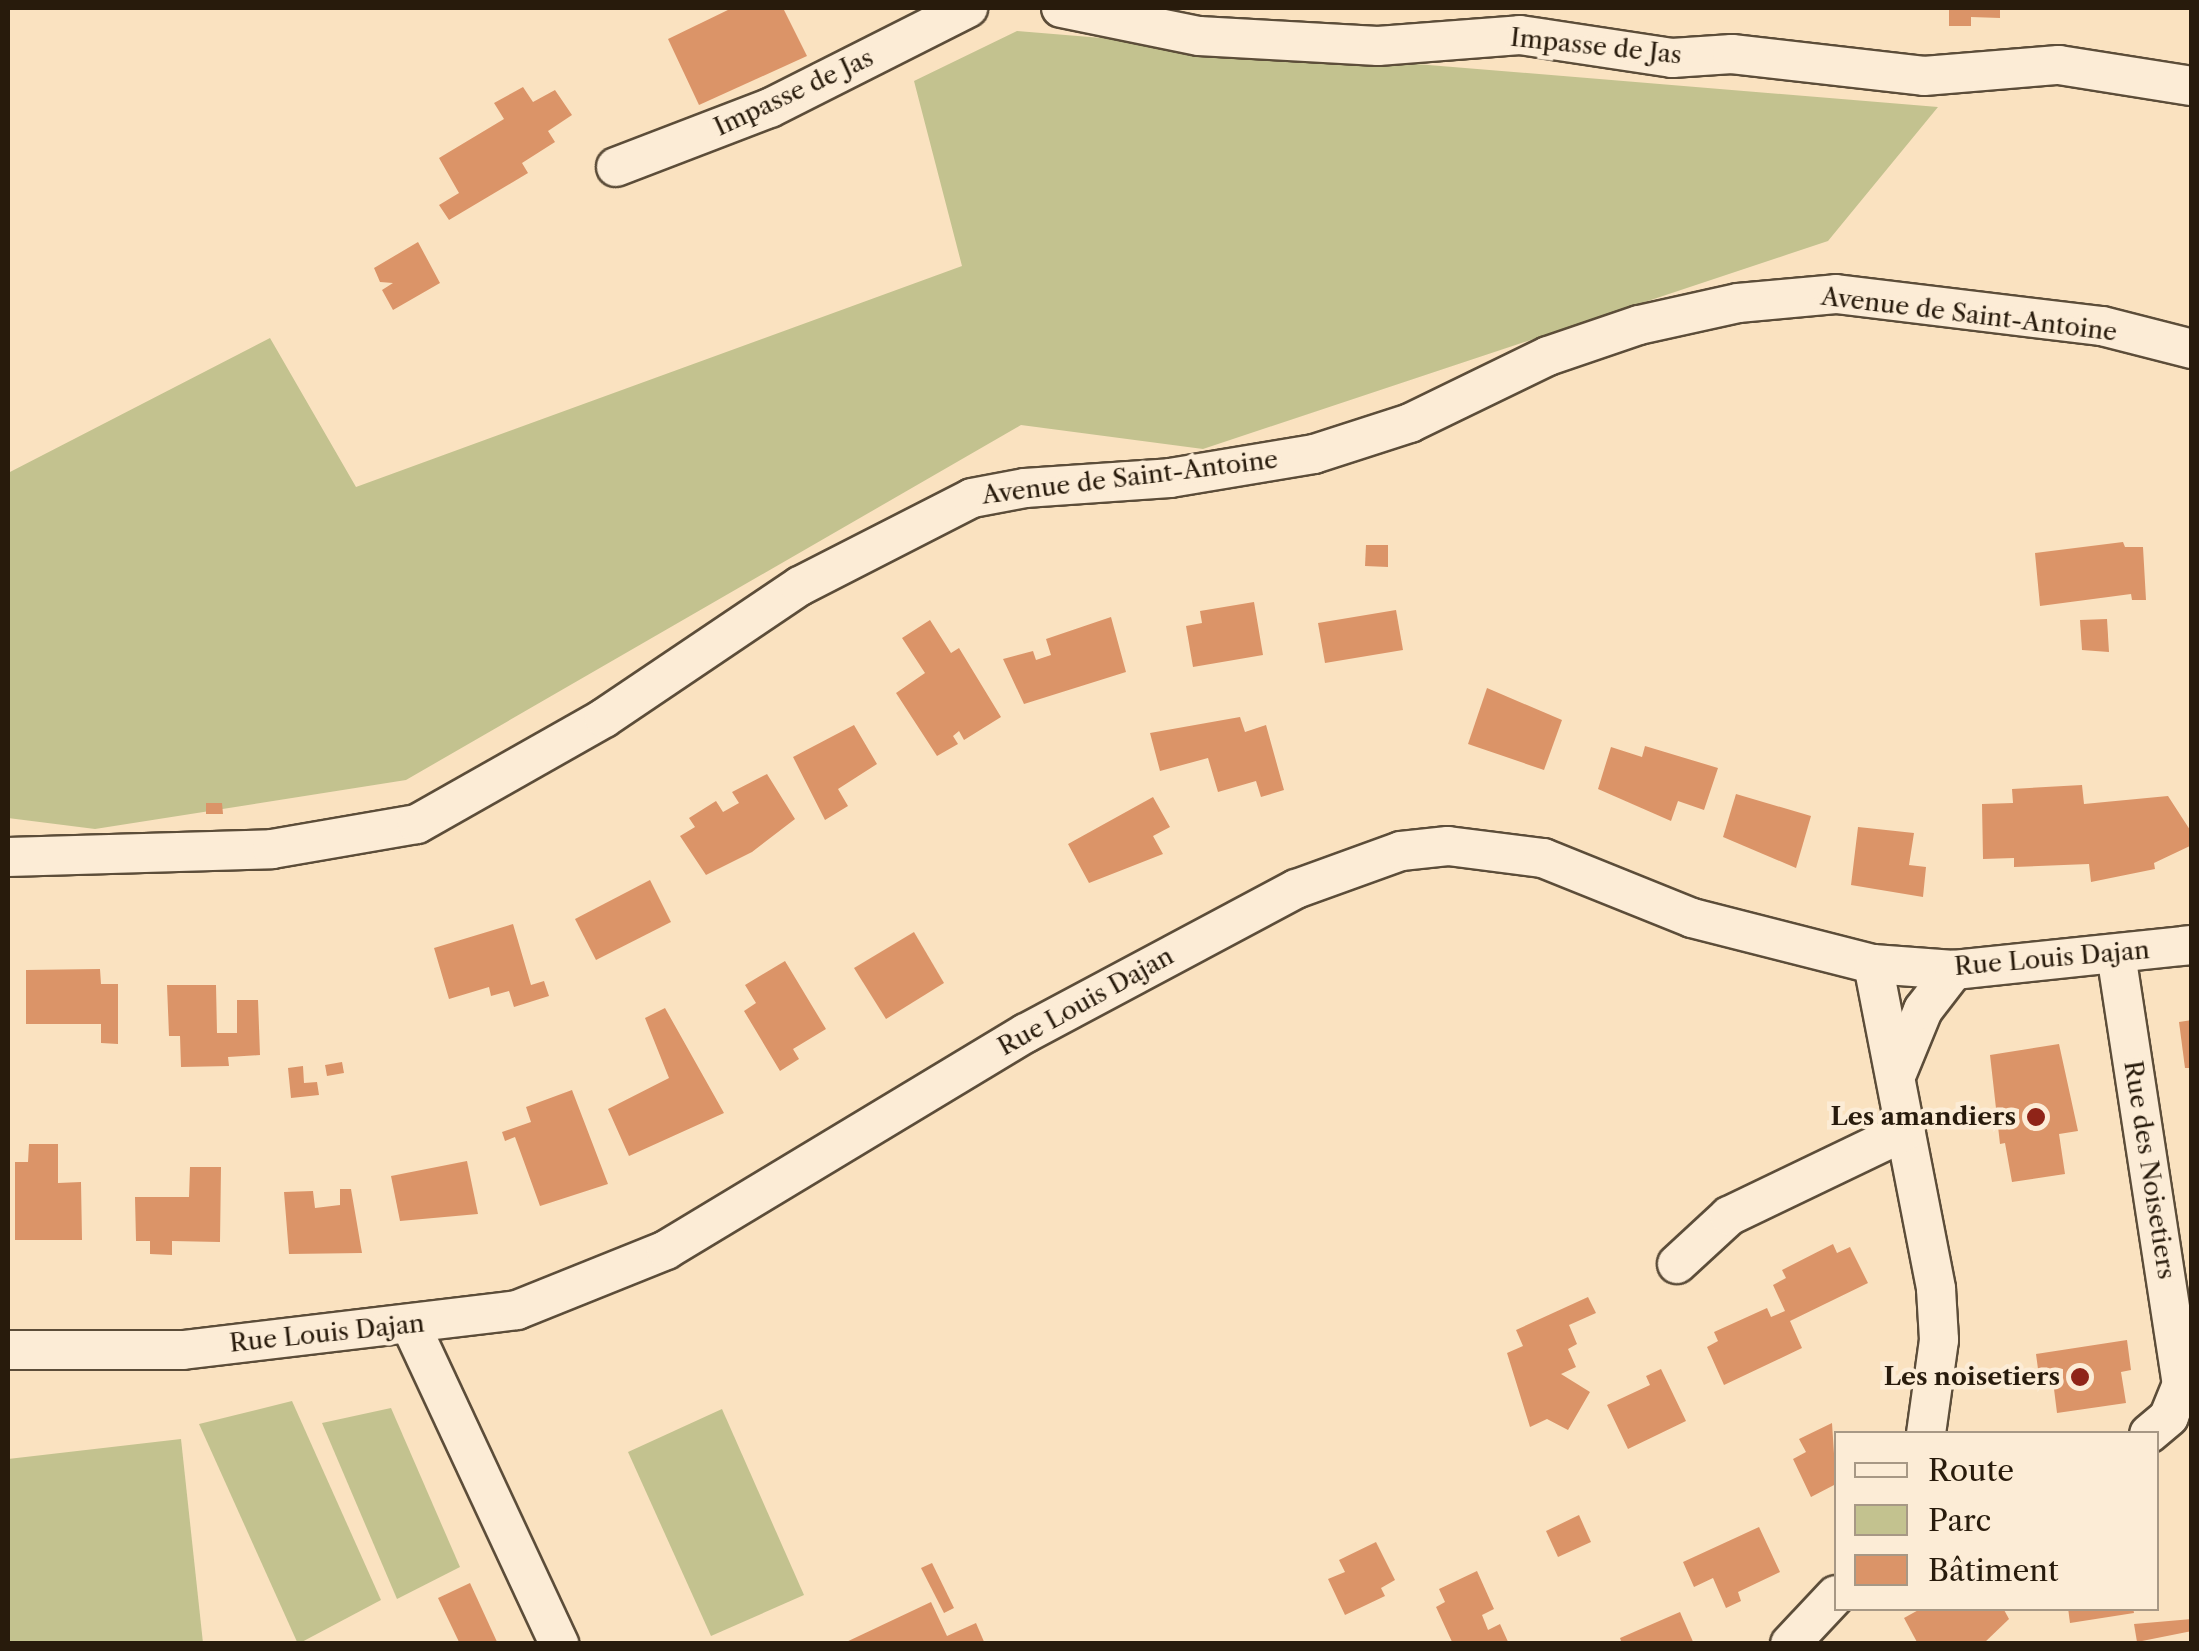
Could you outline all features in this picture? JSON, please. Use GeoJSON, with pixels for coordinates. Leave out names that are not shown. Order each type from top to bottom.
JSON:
{"type":"FeatureCollection","features":[{"type":"Feature","properties":{"kind":"street","name":"Impasse de Jas"},"geometry":{"type":"LineString","coordinates":[[616,167],[770,108],[968,8]]}},
{"type":"Feature","properties":{"kind":"street","name":"Impasse de Jas"},"geometry":{"type":"LineString","coordinates":[[1062,8],[1199,36],[1378,46],[1520,35],[1672,58],[1732,54],[1924,76],[2058,65],[2192,86]]}},
{"type":"Feature","properties":{"kind":"street","name":"Avenue de Saint-Antoine"},"geometry":{"type":"LineString","coordinates":[[8,857],[272,850],[417,824],[604,718],[800,586],[972,498],[1025,488],[1170,478],[1314,454],[1410,423],[1548,356],[1639,325],[1738,303],[1836,294],[2102,326],[2192,349]]}},
{"type":"Feature","properties":{"kind":"street","name":"Rue Louis Dajan"},"geometry":{"type":"LineString","coordinates":[[8,1350],[183,1350],[411,1326],[517,1310],[666,1250],[1026,1033],[1296,888],[1401,851],[1448,846],[1543,858],[1692,918],[1874,964],[1954,970],[2192,945]]}},
{"type":"Feature","properties":{"kind":"street","name":"Rue des Noisetiers"},"geometry":{"type":"LineString","coordinates":[[2116,954],[2182,1384],[2169,1416],[2152,1431]]}},
{"type":"Feature","properties":{"kind":"street"},"geometry":{"type":"LineString","coordinates":[[1874,964],[1898,1071],[1938,1323],[1926,1431]]}},
{"type":"Feature","properties":{"kind":"street"},"geometry":{"type":"LineString","coordinates":[[1898,1071],[1924,1010],[1954,970]]}},
{"type":"Feature","properties":{"kind":"street"},"geometry":{"type":"LineString","coordinates":[[1678,1264],[1742,1209],[1906,1131]]}},
{"type":"Feature","properties":{"kind":"street"},"geometry":{"type":"LineString","coordinates":[[411,1326],[559,1644]]}},
{"type":"Feature","properties":{"kind":"street"},"geometry":{"type":"LineString","coordinates":[[1790,1644],[1834,1597]]}},
{"type":"Feature","properties":{"kind":"green space"},"geometry":{"type":"Polygon","coordinates":[[[1017,31],[1938,107],[1828,241],[1203,449],[1021,425],[406,780],[95,829],[8,818],[8,473],[270,338],[356,487],[962,266],[914,81],[1017,31]]]}},
{"type":"Feature","properties":{"kind":"green space"},"geometry":{"type":"Polygon","coordinates":[[[292,1401],[381,1600],[298,1644],[199,1424],[292,1401]]]}},
{"type":"Feature","properties":{"kind":"green space"},"geometry":{"type":"Polygon","coordinates":[[[391,1408],[460,1567],[397,1599],[322,1423],[391,1408]]]}},
{"type":"Feature","properties":{"kind":"green space"},"geometry":{"type":"Polygon","coordinates":[[[722,1409],[804,1595],[711,1636],[628,1452],[722,1409]]]}},
{"type":"Feature","properties":{"kind":"green space"},"geometry":{"type":"Polygon","coordinates":[[[181,1439],[203,1643],[8,1643],[8,1459],[181,1439]]]}},
{"type":"Feature","properties":{"kind":"building"},"geometry":{"type":"Polygon","coordinates":[[[732,8],[783,8],[807,56],[699,105],[668,39],[732,8]]]}},
{"type":"Feature","properties":{"kind":"building"},"geometry":{"type":"Polygon","coordinates":[[[1949,8],[2000,8],[2000,18],[1971,17],[1971,26],[1949,26],[1949,8]]]}},
{"type":"Feature","properties":{"kind":"building"},"geometry":{"type":"Polygon","coordinates":[[[523,87],[533,102],[555,90],[572,115],[548,131],[555,142],[522,163],[528,173],[449,220],[439,205],[459,193],[439,158],[504,119],[494,103],[523,87]]]}},
{"type":"Feature","properties":{"kind":"building"},"geometry":{"type":"Polygon","coordinates":[[[418,242],[440,283],[393,310],[382,290],[393,283],[380,282],[374,268],[418,242]]]}},
{"type":"Feature","properties":{"kind":"building"},"geometry":{"type":"Polygon","coordinates":[[[2123,542],[2125,547],[2143,547],[2146,600],[2132,600],[2131,594],[2040,606],[2035,553],[2123,542]]]}},
{"type":"Feature","properties":{"kind":"building"},"geometry":{"type":"Polygon","coordinates":[[[1366,545],[1388,545],[1388,567],[1365,566],[1366,545]]]}},
{"type":"Feature","properties":{"kind":"building"},"geometry":{"type":"Polygon","coordinates":[[[1254,602],[1263,655],[1193,667],[1186,626],[1202,623],[1200,611],[1254,602]]]}},
{"type":"Feature","properties":{"kind":"building"},"geometry":{"type":"Polygon","coordinates":[[[1396,610],[1403,650],[1325,663],[1318,623],[1396,610]]]}},
{"type":"Feature","properties":{"kind":"building"},"geometry":{"type":"Polygon","coordinates":[[[1111,617],[1126,672],[1024,704],[1003,659],[1033,651],[1036,660],[1051,655],[1046,639],[1111,617]]]}},
{"type":"Feature","properties":{"kind":"building"},"geometry":{"type":"Polygon","coordinates":[[[2107,619],[2109,652],[2082,650],[2080,620],[2107,619]]]}},
{"type":"Feature","properties":{"kind":"building"},"geometry":{"type":"Polygon","coordinates":[[[930,620],[951,653],[959,648],[1001,717],[964,740],[959,731],[953,736],[958,744],[937,756],[896,693],[925,673],[902,638],[930,620]]]}},
{"type":"Feature","properties":{"kind":"building"},"geometry":{"type":"Polygon","coordinates":[[[1487,688],[1562,720],[1544,770],[1468,744],[1487,688]]]}},
{"type":"Feature","properties":{"kind":"building"},"geometry":{"type":"Polygon","coordinates":[[[1240,717],[1245,732],[1266,725],[1284,790],[1261,797],[1256,781],[1218,792],[1208,758],[1160,771],[1150,733],[1240,717]]]}},
{"type":"Feature","properties":{"kind":"building"},"geometry":{"type":"Polygon","coordinates":[[[854,725],[877,764],[838,789],[848,806],[825,820],[793,757],[854,725]]]}},
{"type":"Feature","properties":{"kind":"building"},"geometry":{"type":"Polygon","coordinates":[[[1645,746],[1718,768],[1704,810],[1678,801],[1671,821],[1598,789],[1611,747],[1642,757],[1645,746]]]}},
{"type":"Feature","properties":{"kind":"building"},"geometry":{"type":"Polygon","coordinates":[[[767,774],[795,819],[752,852],[706,875],[680,836],[695,827],[689,818],[716,801],[723,812],[739,803],[732,792],[767,774]]]}},
{"type":"Feature","properties":{"kind":"building"},"geometry":{"type":"Polygon","coordinates":[[[2082,785],[2084,804],[2168,796],[2192,833],[2192,845],[2154,863],[2155,869],[2091,882],[2089,864],[2014,867],[2014,858],[1983,859],[1982,804],[2013,803],[2012,789],[2082,785]]]}},
{"type":"Feature","properties":{"kind":"building"},"geometry":{"type":"Polygon","coordinates":[[[1736,794],[1811,816],[1796,868],[1723,837],[1736,794]]]}},
{"type":"Feature","properties":{"kind":"building"},"geometry":{"type":"Polygon","coordinates":[[[1153,797],[1170,827],[1153,836],[1163,854],[1089,883],[1068,844],[1153,797]]]}},
{"type":"Feature","properties":{"kind":"building"},"geometry":{"type":"Polygon","coordinates":[[[206,803],[222,803],[223,814],[206,814],[206,803]]]}},
{"type":"Feature","properties":{"kind":"building"},"geometry":{"type":"Polygon","coordinates":[[[1858,827],[1914,833],[1909,865],[1926,867],[1923,897],[1851,885],[1858,827]]]}},
{"type":"Feature","properties":{"kind":"building"},"geometry":{"type":"Polygon","coordinates":[[[650,880],[671,922],[596,960],[575,919],[650,880]]]}},
{"type":"Feature","properties":{"kind":"building"},"geometry":{"type":"Polygon","coordinates":[[[513,924],[531,985],[544,981],[549,996],[514,1007],[509,991],[491,996],[489,987],[449,999],[434,948],[513,924]]]}},
{"type":"Feature","properties":{"kind":"building"},"geometry":{"type":"Polygon","coordinates":[[[914,932],[944,983],[886,1019],[854,968],[914,932]]]}},
{"type":"Feature","properties":{"kind":"building"},"geometry":{"type":"Polygon","coordinates":[[[785,961],[826,1029],[793,1049],[799,1059],[780,1071],[744,1011],[756,1003],[745,985],[785,961]]]}},
{"type":"Feature","properties":{"kind":"building"},"geometry":{"type":"Polygon","coordinates":[[[100,969],[101,984],[118,984],[118,1044],[101,1043],[101,1024],[26,1024],[26,970],[100,969]]]}},
{"type":"Feature","properties":{"kind":"building"},"geometry":{"type":"Polygon","coordinates":[[[167,985],[216,985],[217,1033],[237,1033],[237,1000],[258,1000],[260,1055],[228,1057],[229,1066],[181,1067],[180,1036],[169,1036],[167,985]]]}},
{"type":"Feature","properties":{"kind":"building"},"geometry":{"type":"Polygon","coordinates":[[[665,1008],[724,1113],[629,1156],[608,1109],[669,1078],[645,1018],[665,1008]]]}},
{"type":"Feature","properties":{"kind":"building"},"geometry":{"type":"Polygon","coordinates":[[[2192,1020],[2192,1068],[2185,1068],[2179,1022],[2192,1020]]]}},
{"type":"Feature","properties":{"kind":"building"},"geometry":{"type":"Polygon","coordinates":[[[2059,1044],[2078,1131],[2059,1134],[2065,1174],[2012,1182],[2005,1143],[2000,1144],[1990,1055],[2059,1044]]]}},
{"type":"Feature","properties":{"kind":"building"},"geometry":{"type":"Polygon","coordinates":[[[342,1062],[344,1073],[327,1076],[325,1065],[342,1062]]]}},
{"type":"Feature","properties":{"kind":"building"},"geometry":{"type":"Polygon","coordinates":[[[303,1066],[304,1083],[317,1082],[319,1095],[291,1098],[288,1068],[303,1066]]]}},
{"type":"Feature","properties":{"kind":"building"},"geometry":{"type":"Polygon","coordinates":[[[572,1090],[608,1184],[540,1206],[515,1137],[505,1141],[502,1132],[531,1122],[526,1107],[572,1090]]]}},
{"type":"Feature","properties":{"kind":"building"},"geometry":{"type":"Polygon","coordinates":[[[29,1144],[58,1144],[58,1183],[81,1182],[82,1240],[15,1240],[15,1162],[28,1162],[29,1144]]]}},
{"type":"Feature","properties":{"kind":"building"},"geometry":{"type":"Polygon","coordinates":[[[467,1161],[478,1214],[400,1221],[391,1176],[467,1161]]]}},
{"type":"Feature","properties":{"kind":"building"},"geometry":{"type":"Polygon","coordinates":[[[190,1167],[221,1167],[220,1242],[172,1241],[172,1255],[150,1254],[150,1241],[136,1241],[135,1197],[189,1197],[190,1167]]]}},
{"type":"Feature","properties":{"kind":"building"},"geometry":{"type":"Polygon","coordinates":[[[340,1189],[351,1189],[362,1253],[289,1254],[284,1192],[313,1191],[315,1208],[340,1205],[340,1189]]]}},
{"type":"Feature","properties":{"kind":"building"},"geometry":{"type":"Polygon","coordinates":[[[1833,1244],[1837,1253],[1850,1247],[1868,1283],[1790,1321],[1802,1348],[1724,1385],[1707,1347],[1718,1341],[1714,1332],[1767,1308],[1771,1317],[1785,1311],[1773,1285],[1786,1278],[1782,1270],[1833,1244]]]}},
{"type":"Feature","properties":{"kind":"building"},"geometry":{"type":"Polygon","coordinates":[[[1588,1297],[1596,1313],[1569,1325],[1577,1344],[1568,1349],[1576,1367],[1561,1374],[1590,1392],[1568,1430],[1547,1419],[1530,1427],[1507,1353],[1523,1346],[1516,1330],[1588,1297]]]}},
{"type":"Feature","properties":{"kind":"building","name":"Les noisetiers"},"geometry":{"type":"Polygon","coordinates":[[[2127,1340],[2131,1370],[2121,1372],[2126,1403],[2057,1413],[2053,1381],[2040,1384],[2036,1354],[2127,1340]]]}},
{"type":"Feature","properties":{"kind":"building"},"geometry":{"type":"Polygon","coordinates":[[[1661,1369],[1686,1421],[1628,1449],[1607,1405],[1650,1385],[1646,1376],[1661,1369]]]}},
{"type":"Feature","properties":{"kind":"building"},"geometry":{"type":"Polygon","coordinates":[[[1832,1423],[1834,1485],[1811,1497],[1793,1459],[1806,1452],[1799,1439],[1832,1423]]]}},
{"type":"Feature","properties":{"kind":"building"},"geometry":{"type":"Polygon","coordinates":[[[1579,1515],[1591,1542],[1558,1557],[1546,1531],[1579,1515]]]}},
{"type":"Feature","properties":{"kind":"building"},"geometry":{"type":"Polygon","coordinates":[[[1759,1527],[1780,1572],[1738,1592],[1741,1601],[1726,1608],[1713,1578],[1694,1587],[1683,1562],[1759,1527]]]}},
{"type":"Feature","properties":{"kind":"building"},"geometry":{"type":"Polygon","coordinates":[[[1376,1542],[1395,1580],[1381,1588],[1385,1596],[1345,1615],[1328,1579],[1345,1572],[1339,1560],[1376,1542]]]}},
{"type":"Feature","properties":{"kind":"building"},"geometry":{"type":"Polygon","coordinates":[[[932,1563],[954,1608],[944,1613],[921,1568],[932,1563]]]}},
{"type":"Feature","properties":{"kind":"building"},"geometry":{"type":"Polygon","coordinates":[[[1477,1571],[1494,1609],[1482,1615],[1488,1630],[1500,1624],[1509,1644],[1453,1644],[1436,1607],[1445,1602],[1439,1589],[1477,1571]]]}},
{"type":"Feature","properties":{"kind":"building"},"geometry":{"type":"Polygon","coordinates":[[[470,1583],[498,1644],[460,1644],[438,1598],[470,1583]]]}},
{"type":"Feature","properties":{"kind":"building"},"geometry":{"type":"Polygon","coordinates":[[[931,1602],[947,1636],[976,1623],[985,1644],[842,1644],[931,1602]]]}},
{"type":"Feature","properties":{"kind":"building"},"geometry":{"type":"Polygon","coordinates":[[[1917,1611],[2005,1611],[2009,1619],[1983,1644],[1918,1644],[1904,1618],[1917,1611]]]}},
{"type":"Feature","properties":{"kind":"building"},"geometry":{"type":"Polygon","coordinates":[[[2068,1611],[2134,1613],[2070,1623],[2068,1611]]]}},
{"type":"Feature","properties":{"kind":"building"},"geometry":{"type":"Polygon","coordinates":[[[1680,1612],[1694,1644],[1622,1644],[1620,1638],[1680,1612]]]}},
{"type":"Feature","properties":{"kind":"building"},"geometry":{"type":"Polygon","coordinates":[[[2192,1619],[2192,1631],[2137,1642],[2134,1624],[2192,1619]]]}},
{"type":"Feature","properties":{"kind":"place","name":"Les amandiers"},"geometry":{"type":"Point","coordinates":[2036,1117]}},
{"type":"Feature","properties":{"kind":"place","name":"Les noisetiers"},"geometry":{"type":"Point","coordinates":[2080,1377]}}]}
